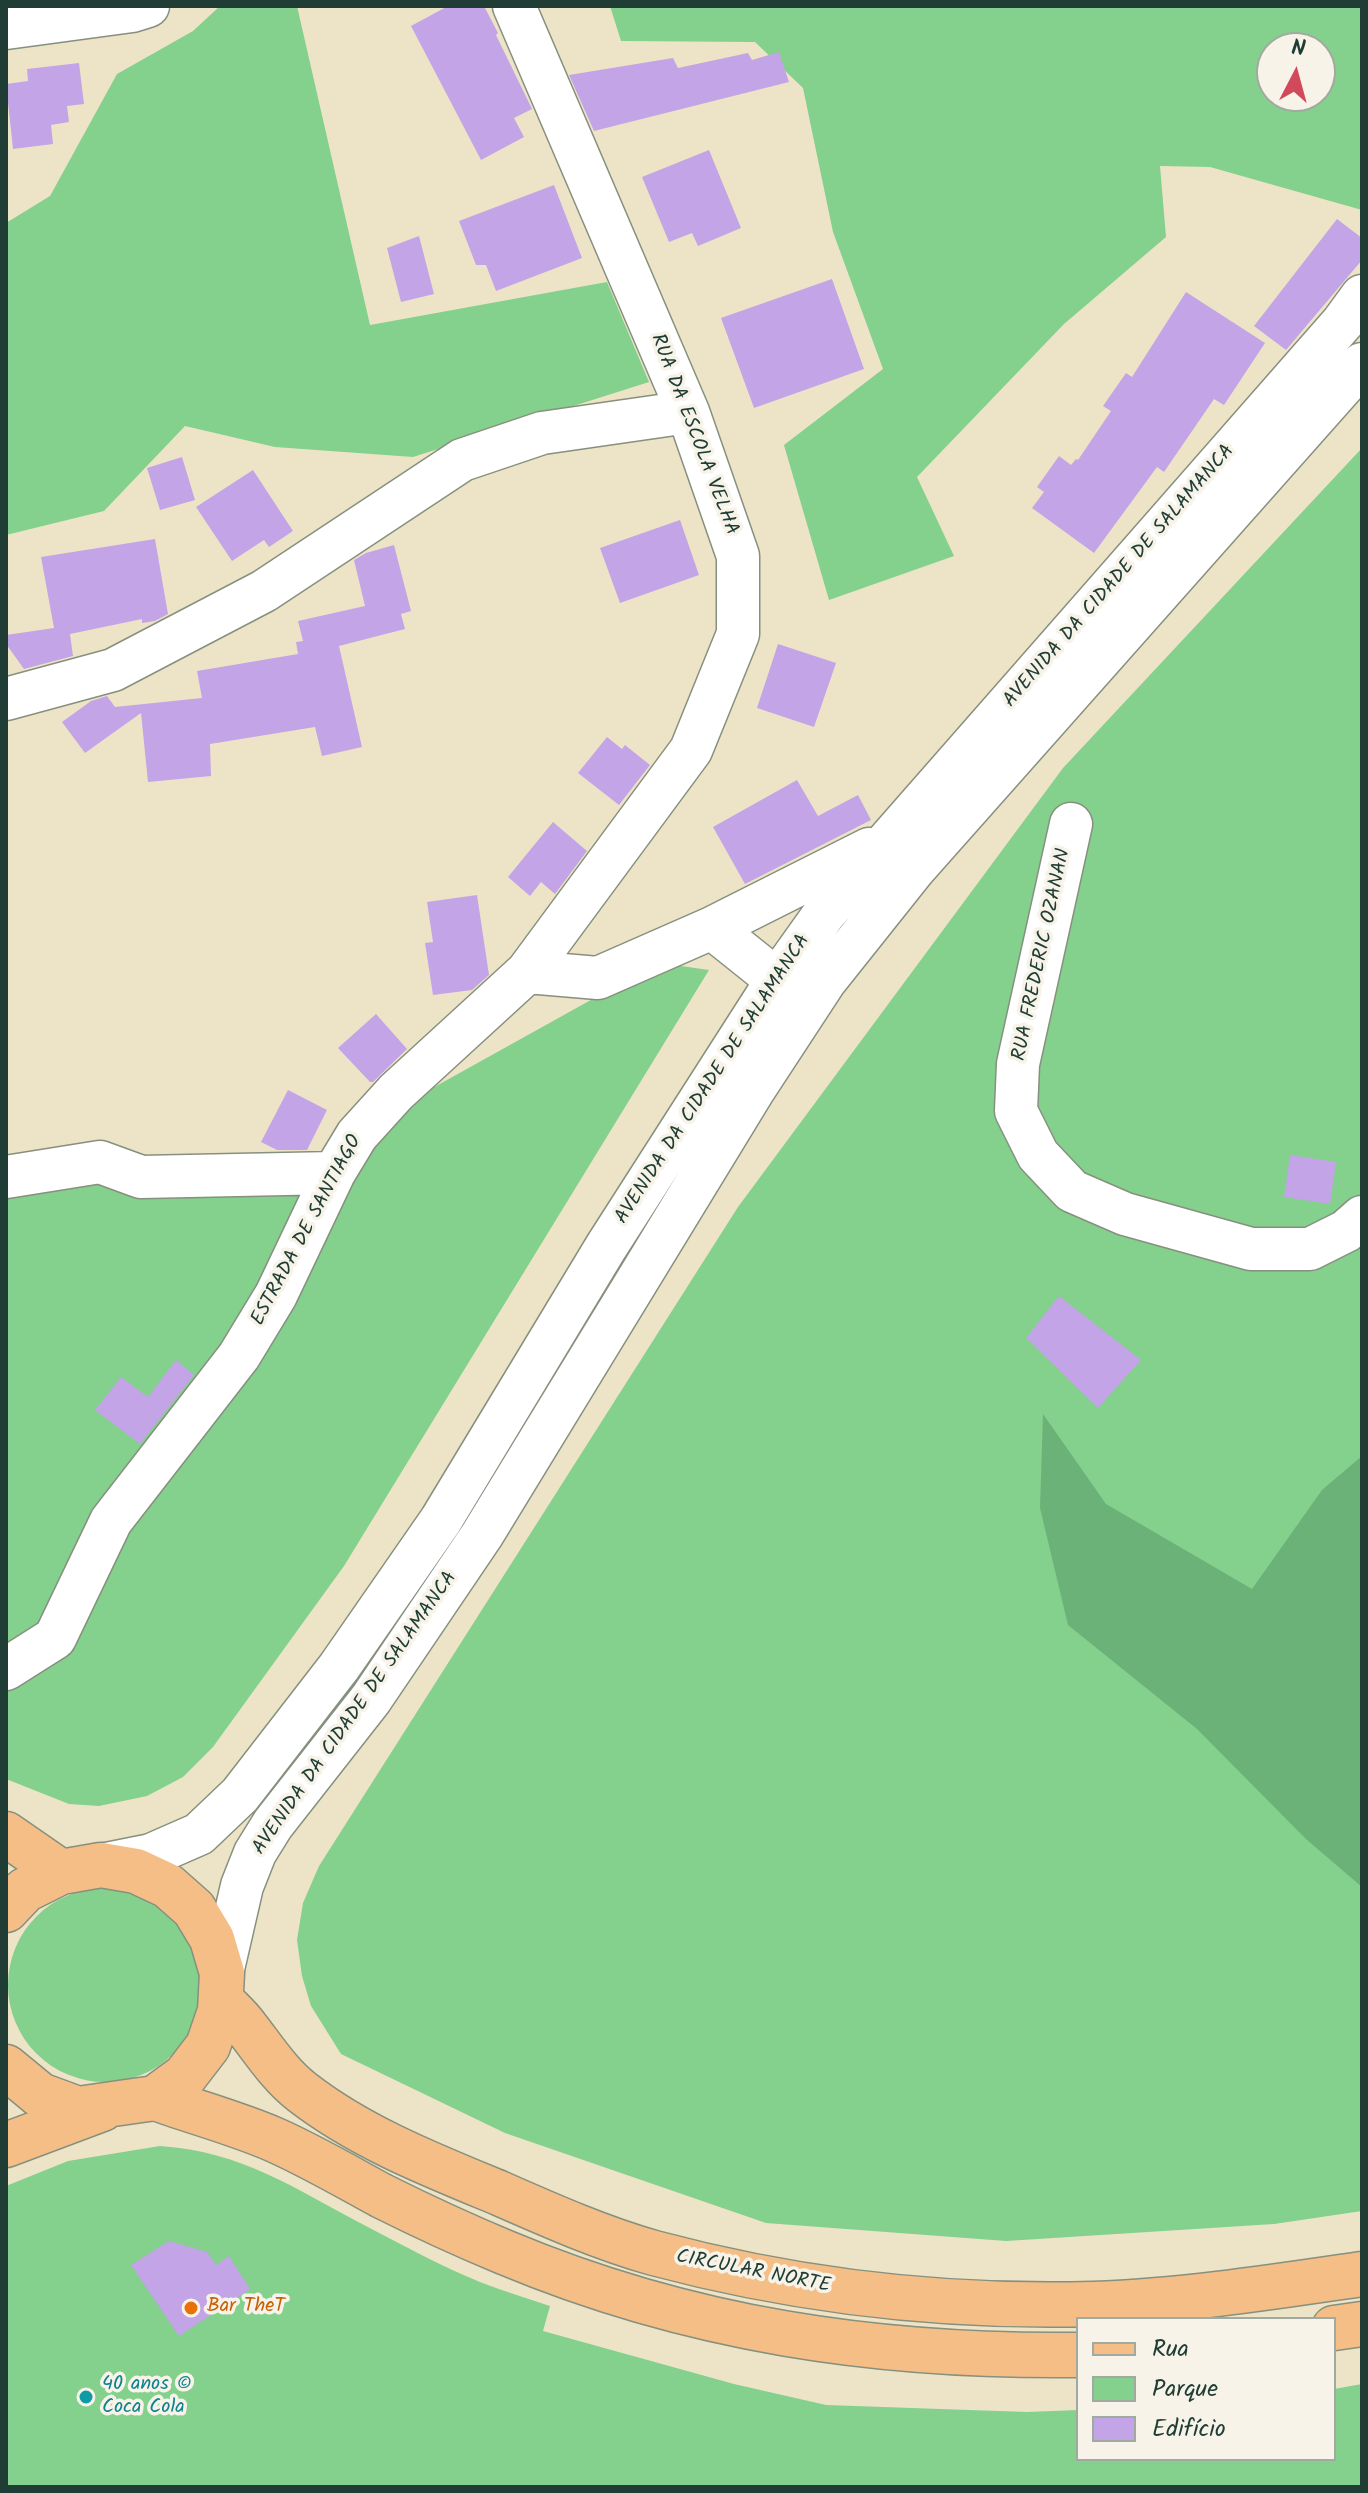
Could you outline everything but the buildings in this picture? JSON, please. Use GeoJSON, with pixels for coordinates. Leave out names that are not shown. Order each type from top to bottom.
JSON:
{"type":"FeatureCollection","features":[{"type":"Feature","properties":{"kind":"main road"},"geometry":{"type":"LineString","coordinates":[[6,1834],[81,1868],[136,1871],[168,1886],[194,1909],[212,1939],[221,1987],[220,2011],[208,2046],[185,2076],[137,2100],[6,2145]]}},
{"type":"Feature","properties":{"kind":"main road"},"geometry":{"type":"LineString","coordinates":[[6,1910],[25,1890],[81,1868]]}},
{"type":"Feature","properties":{"kind":"main road","name":"CIRCULAR NORTE"},"geometry":{"type":"LineString","coordinates":[[221,1987],[273,2064],[300,2091],[329,2112],[413,2157],[573,2224],[652,2252],[825,2289],[915,2299],[1007,2304],[1094,2304],[1187,2297],[1362,2274]]}},
{"type":"Feature","properties":{"kind":"main road"},"geometry":{"type":"LineString","coordinates":[[6,2067],[40,2095],[78,2109],[137,2100],[276,2141],[387,2198],[504,2252],[580,2281],[699,2317],[851,2345],[992,2354],[1076,2355]]}},
{"type":"Feature","properties":{"kind":"main road"},"geometry":{"type":"LineString","coordinates":[[1336,2328],[1362,2324]]}},
{"type":"Feature","properties":{"kind":"street"},"geometry":{"type":"LineString","coordinates":[[6,28],[132,11],[148,6]]}},
{"type":"Feature","properties":{"kind":"street","name":"RUA DA ESCOLA VELHA"},"geometry":{"type":"LineString","coordinates":[[514,6],[688,412],[738,556],[738,634],[691,750],[527,972]]}},
{"type":"Feature","properties":{"kind":"street","name":"AVENIDA DA CIDADE DE SALAMANCA"},"geometry":{"type":"LineString","coordinates":[[81,1868],[151,1855],[199,1834],[240,1795],[339,1667],[441,1520],[606,1247],[777,980],[824,914],[1108,592],[1343,322],[1362,296]]}},
{"type":"Feature","properties":{"kind":"street","name":"AVENIDA DA CIDADE DE SALAMANCA"},"geometry":{"type":"LineString","coordinates":[[221,1987],[242,1886],[255,1853],[273,1824],[371,1699],[482,1535],[753,1091],[825,981],[915,868],[1362,364]]}},
{"type":"Feature","properties":{"kind":"street"},"geometry":{"type":"LineString","coordinates":[[6,699],[113,670],[264,591],[462,460],[542,433],[688,412]]}},
{"type":"Feature","properties":{"kind":"street","name":"RUA FREDERIC OZANAN"},"geometry":{"type":"LineString","coordinates":[[1071,824],[1018,1064],[1016,1111],[1038,1155],[1072,1191],[1125,1214],[1251,1249],[1310,1249],[1346,1231],[1362,1217]]}},
{"type":"Feature","properties":{"kind":"street"},"geometry":{"type":"LineString","coordinates":[[527,972],[598,978],[712,928],[886,841]]}},
{"type":"Feature","properties":{"kind":"street"},"geometry":{"type":"LineString","coordinates":[[712,928],[777,980]]}},
{"type":"Feature","properties":{"kind":"street","name":"ESTRADA DE SANTIAGO"},"geometry":{"type":"LineString","coordinates":[[6,1669],[55,1638],[111,1521],[239,1356],[276,1295],[334,1173],[357,1135],[396,1092],[527,972]]}},
{"type":"Feature","properties":{"kind":"street"},"geometry":{"type":"LineString","coordinates":[[6,1177],[100,1162],[141,1177],[334,1173]]}},
{"type":"Feature","properties":{"kind":"green space"},"geometry":{"type":"Polygon","coordinates":[[[220,6],[297,6],[370,325],[607,282],[649,382],[413,457],[275,447],[185,426],[104,511],[6,535],[6,223],[50,196],[117,74],[193,31],[220,6]]]}},
{"type":"Feature","properties":{"kind":"green space"},"geometry":{"type":"Polygon","coordinates":[[[610,6],[1362,6],[1362,210],[1210,167],[1160,166],[1166,237],[1064,324],[917,477],[954,556],[829,600],[784,445],[883,369],[833,232],[803,88],[755,42],[621,41],[610,6]]]}},
{"type":"Feature","properties":{"kind":"green space"},"geometry":{"type":"Polygon","coordinates":[[[1362,448],[1362,2211],[1274,2224],[1006,2241],[766,2223],[505,2133],[341,2054],[311,2006],[302,1976],[297,1940],[303,1903],[319,1866],[738,1207],[1063,768],[1362,448]]]}},
{"type":"Feature","properties":{"kind":"green space"},"geometry":{"type":"Polygon","coordinates":[[[667,964],[709,970],[344,1566],[213,1747],[183,1777],[147,1796],[99,1806],[69,1804],[6,1779],[6,1191],[97,1174],[340,1183],[402,1105],[616,986],[667,964]]]}},
{"type":"Feature","properties":{"kind":"green space"},"geometry":{"type":"Polygon","coordinates":[[[1043,1414],[1106,1504],[1252,1589],[1322,1490],[1362,1456],[1362,1887],[1306,1839],[1197,1729],[1068,1625],[1040,1508],[1043,1414]]]}},
{"type":"Feature","properties":{"kind":"green space"},"geometry":{"type":"Polygon","coordinates":[[[105,1888],[124,1889],[142,1895],[174,1916],[195,1948],[201,1966],[201,2004],[195,2022],[174,2054],[142,2075],[124,2081],[105,2082],[86,2081],[68,2075],[36,2054],[15,2022],[9,2004],[8,1985],[9,1966],[15,1948],[36,1916],[68,1895],[86,1889],[105,1888]]]}},
{"type":"Feature","properties":{"kind":"green space"},"geometry":{"type":"Polygon","coordinates":[[[160,2146],[190,2150],[243,2164],[290,2185],[451,2269],[550,2306],[543,2331],[734,2384],[826,2405],[1027,2412],[1076,2410],[1076,2461],[1336,2461],[1336,2389],[1362,2384],[1362,2487],[6,2487],[6,2186],[68,2161],[160,2146]]]}},
{"type":"Feature","properties":{"kind":"place","name":"Bar TheT"},"geometry":{"type":"Point","coordinates":[191,2308]}},
{"type":"Feature","properties":{"kind":"place","name":"40 anos © Coca Cola"},"geometry":{"type":"Point","coordinates":[86,2397]}}]}
